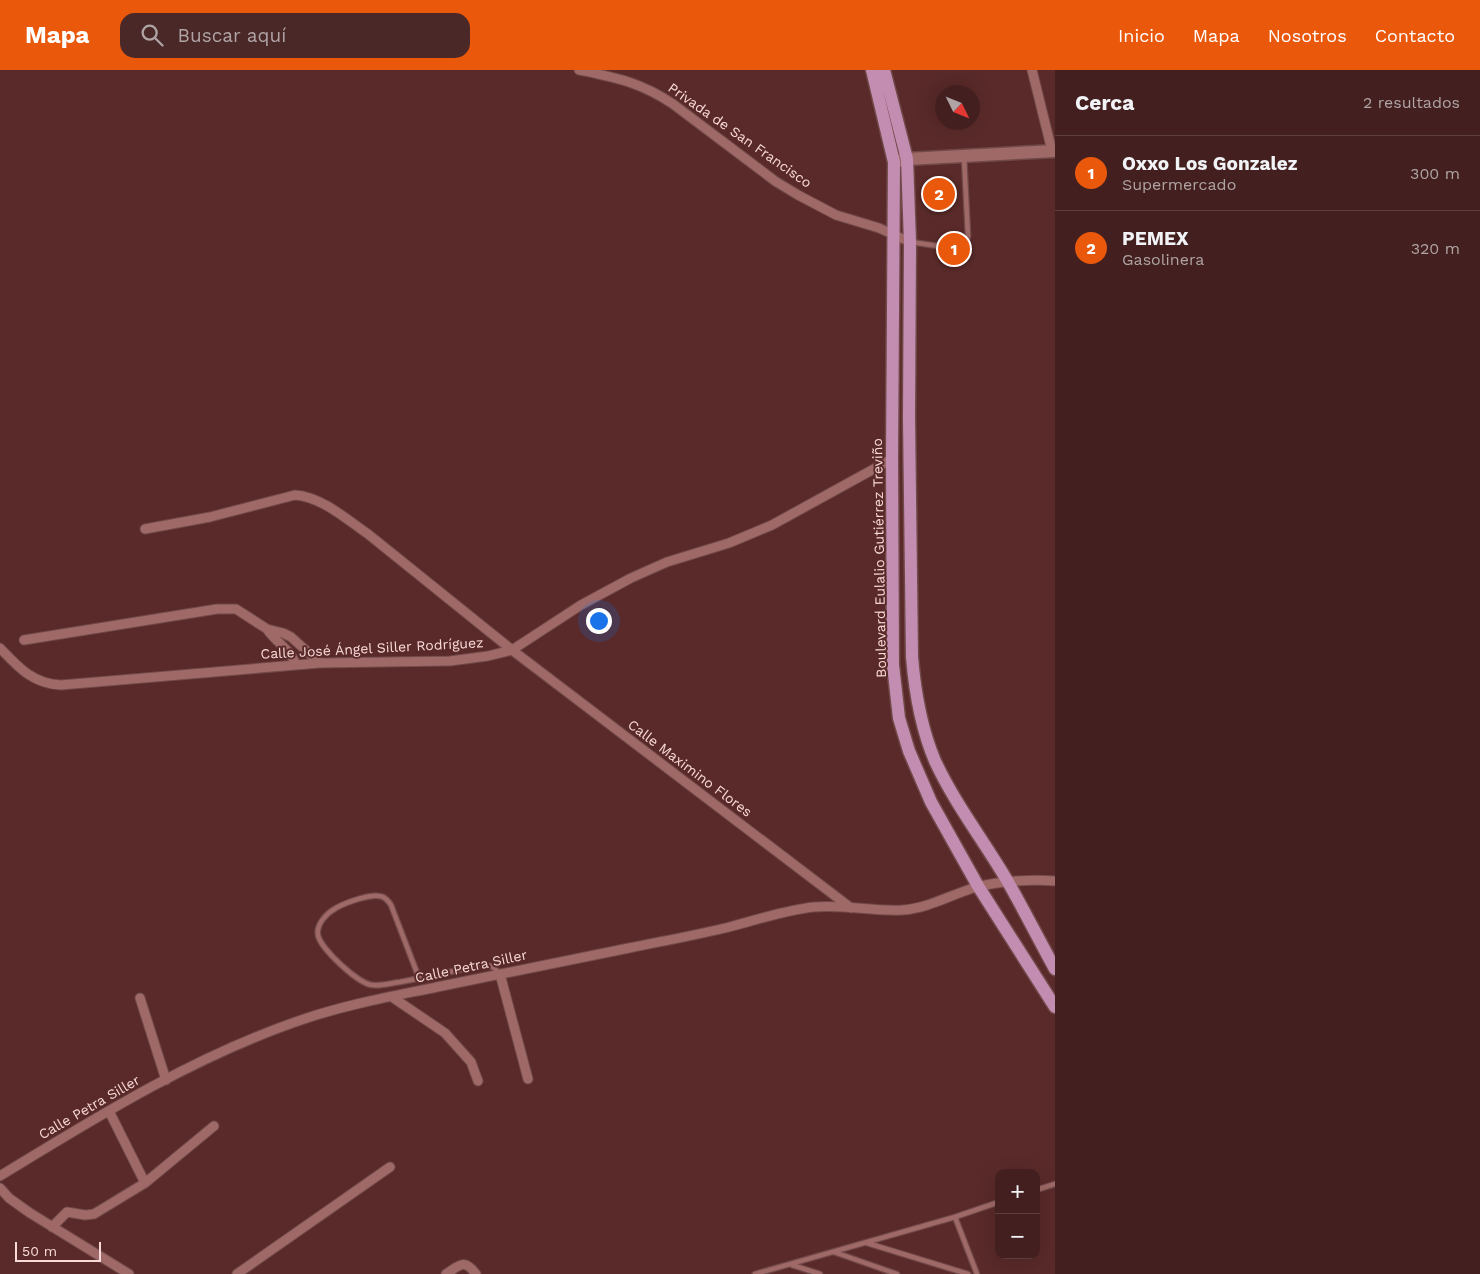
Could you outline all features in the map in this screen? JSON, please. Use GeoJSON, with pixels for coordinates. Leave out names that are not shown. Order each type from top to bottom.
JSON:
{"type":"FeatureCollection","features":[{"type":"Feature","properties":{"kind":"main road","name":"Boulevard Eulalio Gutiérrez Treviño"},"geometry":{"type":"LineString","coordinates":[[872,70],[901,160],[894,235],[892,460],[893,665],[899,718],[919,778],[931,802],[978,886],[1055,1007]]}},
{"type":"Feature","properties":{"kind":"main road","name":"Boulevard Eulalio Gutiérrez Treviño"},"geometry":{"type":"LineString","coordinates":[[884,70],[901,160],[910,242],[909,417],[912,657],[918,709],[935,760],[956,800],[1008,882],[1055,969]]}},
{"type":"Feature","properties":{"kind":"main road"},"geometry":{"type":"LineString","coordinates":[[893,418],[909,417]]}},
{"type":"Feature","properties":{"kind":"main road"},"geometry":{"type":"LineString","coordinates":[[893,589],[911,588]]}},
{"type":"Feature","properties":{"kind":"street","name":"Privada de San Francisco"},"geometry":{"type":"LineString","coordinates":[[579,70],[620,78],[659,94],[798,195],[836,215],[879,228],[910,242]]}},
{"type":"Feature","properties":{"kind":"street"},"geometry":{"type":"LineString","coordinates":[[901,160],[1053,151],[1032,70]]}},
{"type":"Feature","properties":{"kind":"street","name":"Calle José Ángel Siller Rodríguez"},"geometry":{"type":"LineString","coordinates":[[0,648],[30,676],[49,685],[70,685],[320,663],[459,660],[488,656],[512,650],[581,605],[631,578],[667,562],[729,543],[772,525],[892,460]]}},
{"type":"Feature","properties":{"kind":"street","name":"Calle Maximino Flores"},"geometry":{"type":"LineString","coordinates":[[145,529],[210,517],[295,495],[305,496],[328,507],[368,534],[512,650],[851,908]]}},
{"type":"Feature","properties":{"kind":"street"},"geometry":{"type":"LineString","coordinates":[[24,640],[217,609],[236,609],[267,629],[291,637],[320,663]]}},
{"type":"Feature","properties":{"kind":"street"},"geometry":{"type":"LineString","coordinates":[[267,629],[292,655],[296,665]]}},
{"type":"Feature","properties":{"kind":"street","name":"Calle Petra Siller"},"geometry":{"type":"LineString","coordinates":[[0,1176],[109,1111],[166,1080],[242,1043],[308,1018],[392,996],[729,927],[790,911],[833,906],[906,910],[930,904],[978,886],[1027,880],[1055,881]]}},
{"type":"Feature","properties":{"kind":"street"},"geometry":{"type":"LineString","coordinates":[[500,974],[528,1079]]}},
{"type":"Feature","properties":{"kind":"street"},"geometry":{"type":"LineString","coordinates":[[392,996],[445,1033],[471,1062],[478,1081]]}},
{"type":"Feature","properties":{"kind":"street"},"geometry":{"type":"LineString","coordinates":[[140,998],[166,1080]]}},
{"type":"Feature","properties":{"kind":"street"},"geometry":{"type":"LineString","coordinates":[[109,1111],[145,1183]]}},
{"type":"Feature","properties":{"kind":"street"},"geometry":{"type":"LineString","coordinates":[[52,1227],[67,1212],[85,1215],[94,1214],[145,1183],[214,1126]]}},
{"type":"Feature","properties":{"kind":"street"},"geometry":{"type":"LineString","coordinates":[[237,1274],[390,1167]]}},
{"type":"Feature","properties":{"kind":"street"},"geometry":{"type":"LineString","coordinates":[[0,1188],[9,1198],[30,1213],[129,1274]]}},
{"type":"Feature","properties":{"kind":"street"},"geometry":{"type":"LineString","coordinates":[[446,1274],[465,1263],[476,1274]]}},
{"type":"Feature","properties":{"kind":"lane"},"geometry":{"type":"LineString","coordinates":[[910,242],[958,249],[967,242],[964,156]]}},
{"type":"Feature","properties":{"kind":"lane"},"geometry":{"type":"LineString","coordinates":[[419,978],[391,905],[382,896],[347,902],[330,912],[320,924],[318,934],[323,945],[346,970],[362,982],[374,986],[419,978],[486,964],[493,967],[500,974]]}},
{"type":"Feature","properties":{"kind":"lane"},"geometry":{"type":"LineString","coordinates":[[1040,1189],[1055,1184]]}},
{"type":"Feature","properties":{"kind":"lane"},"geometry":{"type":"LineString","coordinates":[[755,1274],[955,1217],[995,1203]]}},
{"type":"Feature","properties":{"kind":"lane"},"geometry":{"type":"LineString","coordinates":[[955,1217],[977,1274]]}},
{"type":"Feature","properties":{"kind":"lane"},"geometry":{"type":"LineString","coordinates":[[866,1242],[968,1274]]}},
{"type":"Feature","properties":{"kind":"lane"},"geometry":{"type":"LineString","coordinates":[[833,1252],[897,1274]]}},
{"type":"Feature","properties":{"kind":"lane"},"geometry":{"type":"LineString","coordinates":[[791,1264],[820,1274]]}},
{"type":"Feature","properties":{"kind":"place","name":"PEMEX"},"geometry":{"type":"Point","coordinates":[939,194]}},
{"type":"Feature","properties":{"kind":"place","name":"Oxxo Los Gonzalez"},"geometry":{"type":"Point","coordinates":[954,249]}}]}
